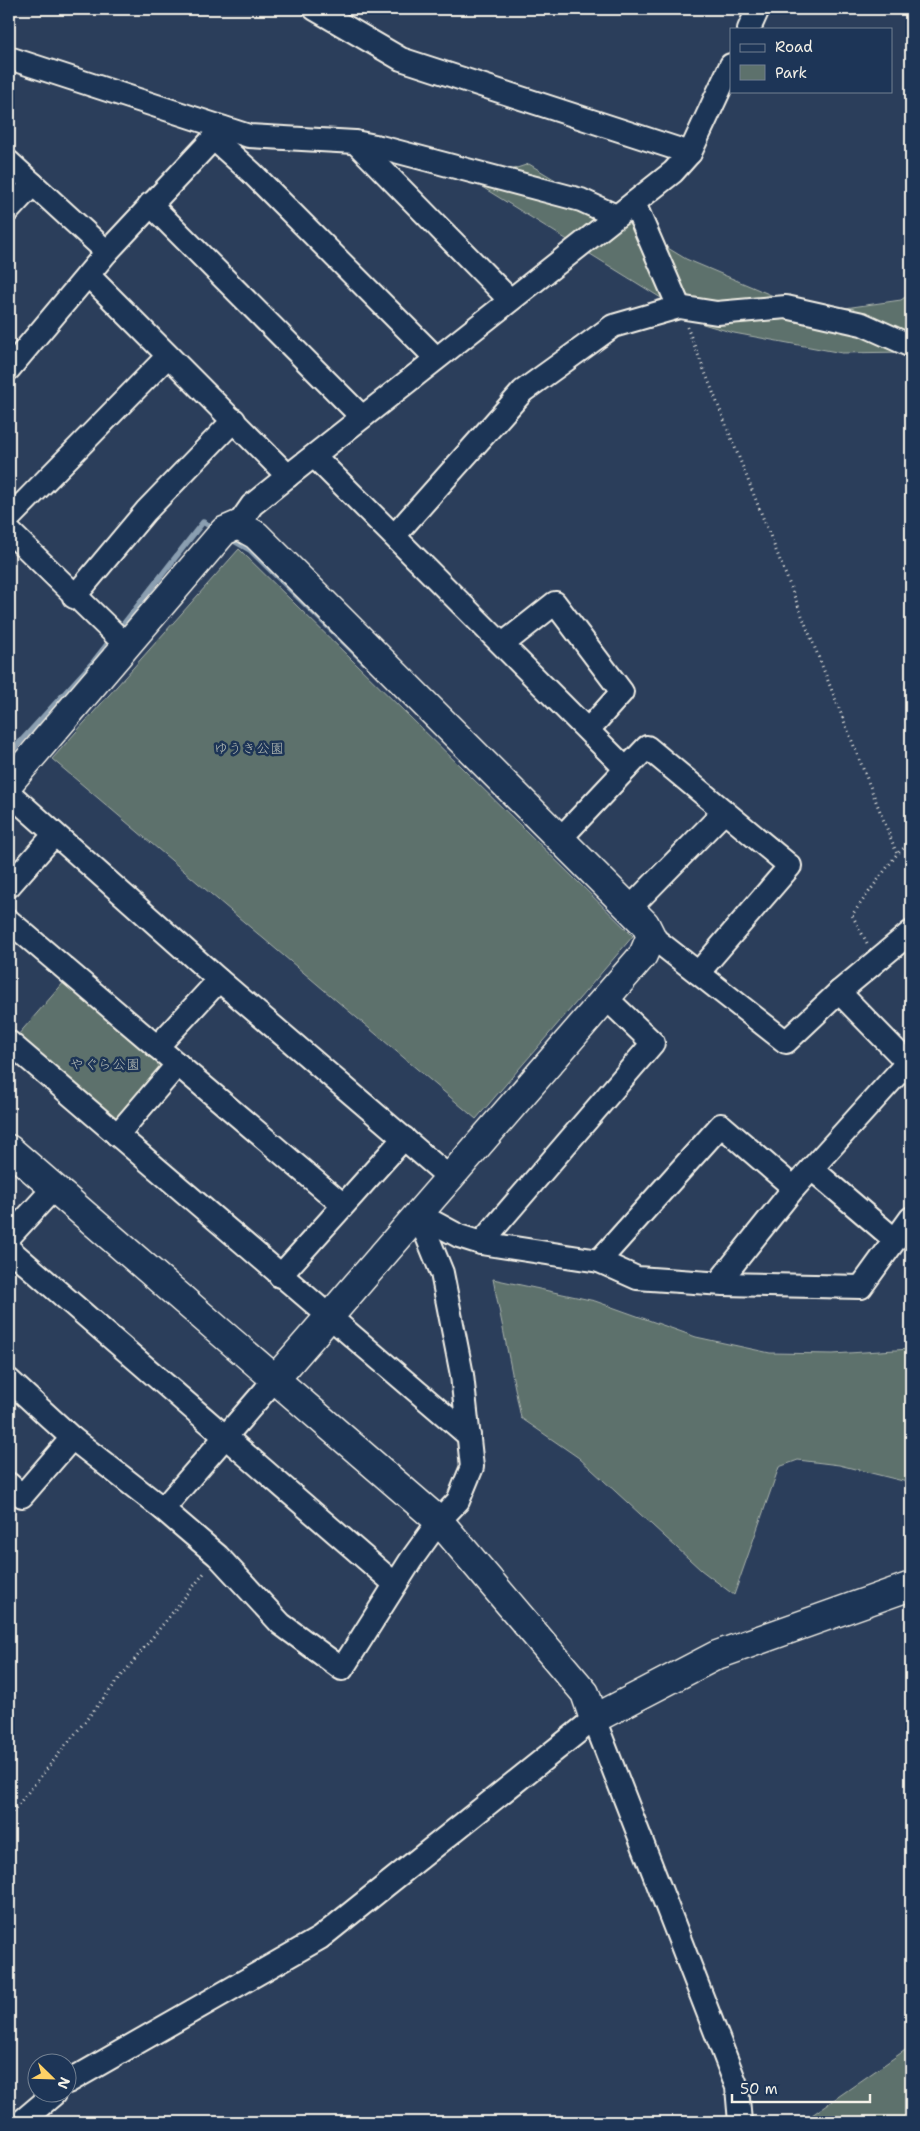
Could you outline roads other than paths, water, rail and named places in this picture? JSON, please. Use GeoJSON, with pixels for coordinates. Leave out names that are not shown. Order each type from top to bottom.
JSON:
{"type":"FeatureCollection","features":[{"type":"Feature","properties":{"kind":"street"},"geometry":{"type":"LineString","coordinates":[[315,9],[401,59],[690,153]]}},
{"type":"Feature","properties":{"kind":"street"},"geometry":{"type":"LineString","coordinates":[[749,28],[758,9]]}},
{"type":"Feature","properties":{"kind":"street"},"geometry":{"type":"LineString","coordinates":[[9,58],[218,133],[355,142],[581,200],[616,216]]}},
{"type":"Feature","properties":{"kind":"street"},"geometry":{"type":"LineString","coordinates":[[9,783],[224,530],[238,525],[252,505],[673,172],[690,153],[730,67]]}},
{"type":"Feature","properties":{"kind":"street"},"geometry":{"type":"LineString","coordinates":[[9,369],[106,252],[218,133]]}},
{"type":"Feature","properties":{"kind":"street"},"geometry":{"type":"LineString","coordinates":[[218,133],[252,173],[436,358]]}},
{"type":"Feature","properties":{"kind":"street"},"geometry":{"type":"LineString","coordinates":[[355,142],[510,300]]}},
{"type":"Feature","properties":{"kind":"street"},"geometry":{"type":"LineString","coordinates":[[9,162],[106,252]]}},
{"type":"Feature","properties":{"kind":"street"},"geometry":{"type":"LineString","coordinates":[[9,210],[33,184]]}},
{"type":"Feature","properties":{"kind":"street"},"geometry":{"type":"LineString","coordinates":[[634,203],[679,307]]}},
{"type":"Feature","properties":{"kind":"street"},"geometry":{"type":"LineString","coordinates":[[150,204],[362,417]]}},
{"type":"Feature","properties":{"kind":"street"},"geometry":{"type":"LineString","coordinates":[[88,275],[288,476]]}},
{"type":"Feature","properties":{"kind":"street"},"geometry":{"type":"LineString","coordinates":[[395,535],[523,391],[613,326],[679,307],[717,313],[786,307],[862,324],[911,346]]}},
{"type":"Feature","properties":{"kind":"street"},"geometry":{"type":"LineString","coordinates":[[9,518],[168,356]]}},
{"type":"Feature","properties":{"kind":"street"},"geometry":{"type":"LineString","coordinates":[[74,597],[146,511],[234,420]]}},
{"type":"Feature","properties":{"kind":"street"},"geometry":{"type":"LineString","coordinates":[[314,456],[395,535],[626,769]]}},
{"type":"Feature","properties":{"kind":"street"},"geometry":{"type":"LineString","coordinates":[[238,525],[256,535],[645,924],[652,936],[786,1042],[878,958],[909,938]]}},
{"type":"Feature","properties":{"kind":"street"},"geometry":{"type":"LineString","coordinates":[[9,531],[74,597],[126,645]]}},
{"type":"Feature","properties":{"kind":"street"},"geometry":{"type":"LineString","coordinates":[[502,644],[555,603],[622,692],[588,730]]}},
{"type":"Feature","properties":{"kind":"street"},"geometry":{"type":"LineString","coordinates":[[560,838],[646,747],[790,866],[698,973]]}},
{"type":"Feature","properties":{"kind":"street"},"geometry":{"type":"LineString","coordinates":[[9,792],[54,835],[219,980],[450,1178]]}},
{"type":"Feature","properties":{"kind":"street"},"geometry":{"type":"LineString","coordinates":[[630,909],[724,812]]}},
{"type":"Feature","properties":{"kind":"street"},"geometry":{"type":"LineString","coordinates":[[9,886],[54,835]]}},
{"type":"Feature","properties":{"kind":"street"},"geometry":{"type":"LineString","coordinates":[[9,921],[343,1206]]}},
{"type":"Feature","properties":{"kind":"street"},"geometry":{"type":"LineString","coordinates":[[163,1509],[643,955],[652,936]]}},
{"type":"Feature","properties":{"kind":"street"},"geometry":{"type":"LineString","coordinates":[[157,1047],[219,980]]}},
{"type":"Feature","properties":{"kind":"street"},"geometry":{"type":"LineString","coordinates":[[718,1284],[794,1188],[910,1064],[840,992]]}},
{"type":"Feature","properties":{"kind":"street"},"geometry":{"type":"LineString","coordinates":[[482,1243],[652,1044],[606,998]]}},
{"type":"Feature","properties":{"kind":"street"},"geometry":{"type":"LineString","coordinates":[[9,1042],[468,1436]]}},
{"type":"Feature","properties":{"kind":"street"},"geometry":{"type":"LineString","coordinates":[[117,1135],[178,1064]]}},
{"type":"Feature","properties":{"kind":"street"},"geometry":{"type":"LineString","coordinates":[[599,1261],[721,1126],[794,1188]]}},
{"type":"Feature","properties":{"kind":"street"},"geometry":{"type":"LineString","coordinates":[[280,1276],[404,1138]]}},
{"type":"Feature","properties":{"kind":"street"},"geometry":{"type":"LineString","coordinates":[[9,1150],[276,1378],[439,1521],[585,1693],[737,2087],[740,2122]]}},
{"type":"Feature","properties":{"kind":"street"},"geometry":{"type":"LineString","coordinates":[[812,1169],[895,1240]]}},
{"type":"Feature","properties":{"kind":"street"},"geometry":{"type":"LineString","coordinates":[[9,1237],[54,1188]]}},
{"type":"Feature","properties":{"kind":"street"},"geometry":{"type":"LineString","coordinates":[[418,1214],[460,1236],[482,1243],[599,1261],[637,1278],[718,1284],[861,1287],[911,1218]]}},
{"type":"Feature","properties":{"kind":"street"},"geometry":{"type":"LineString","coordinates":[[9,1380],[72,1438],[163,1509],[218,1556],[281,1624],[342,1669],[395,1584],[439,1521],[458,1500],[472,1467],[462,1374],[442,1273],[418,1214]]}},
{"type":"Feature","properties":{"kind":"street"},"geometry":{"type":"LineString","coordinates":[[9,1249],[395,1584]]}},
{"type":"Feature","properties":{"kind":"street"},"geometry":{"type":"LineString","coordinates":[[9,1484],[22,1496],[72,1438]]}},
{"type":"Feature","properties":{"kind":"street"},"geometry":{"type":"LineString","coordinates":[[78,2076],[320,1938],[594,1719],[717,1654],[911,1586]]}},
{"type":"Feature","properties":{"kind":"street"},"geometry":{"type":"LineString","coordinates":[[21,2122],[42,2104]]}},
{"type":"Feature","properties":{"kind":"waterway"},"geometry":{"type":"LineString","coordinates":[[118,631],[203,522],[215,529]]}},
{"type":"Feature","properties":{"kind":"waterway"},"geometry":{"type":"LineString","coordinates":[[229,538],[250,550],[364,662]]}},
{"type":"Feature","properties":{"kind":"waterway"},"geometry":{"type":"LineString","coordinates":[[9,754],[94,661],[112,638]]}},
{"type":"Feature","properties":{"kind":"park label","name":"ゆうき公園"},"geometry":{"type":"Point","coordinates":[249,748]}},
{"type":"Feature","properties":{"kind":"park label","name":"やぐら公園"},"geometry":{"type":"Point","coordinates":[105,1064]}}]}
